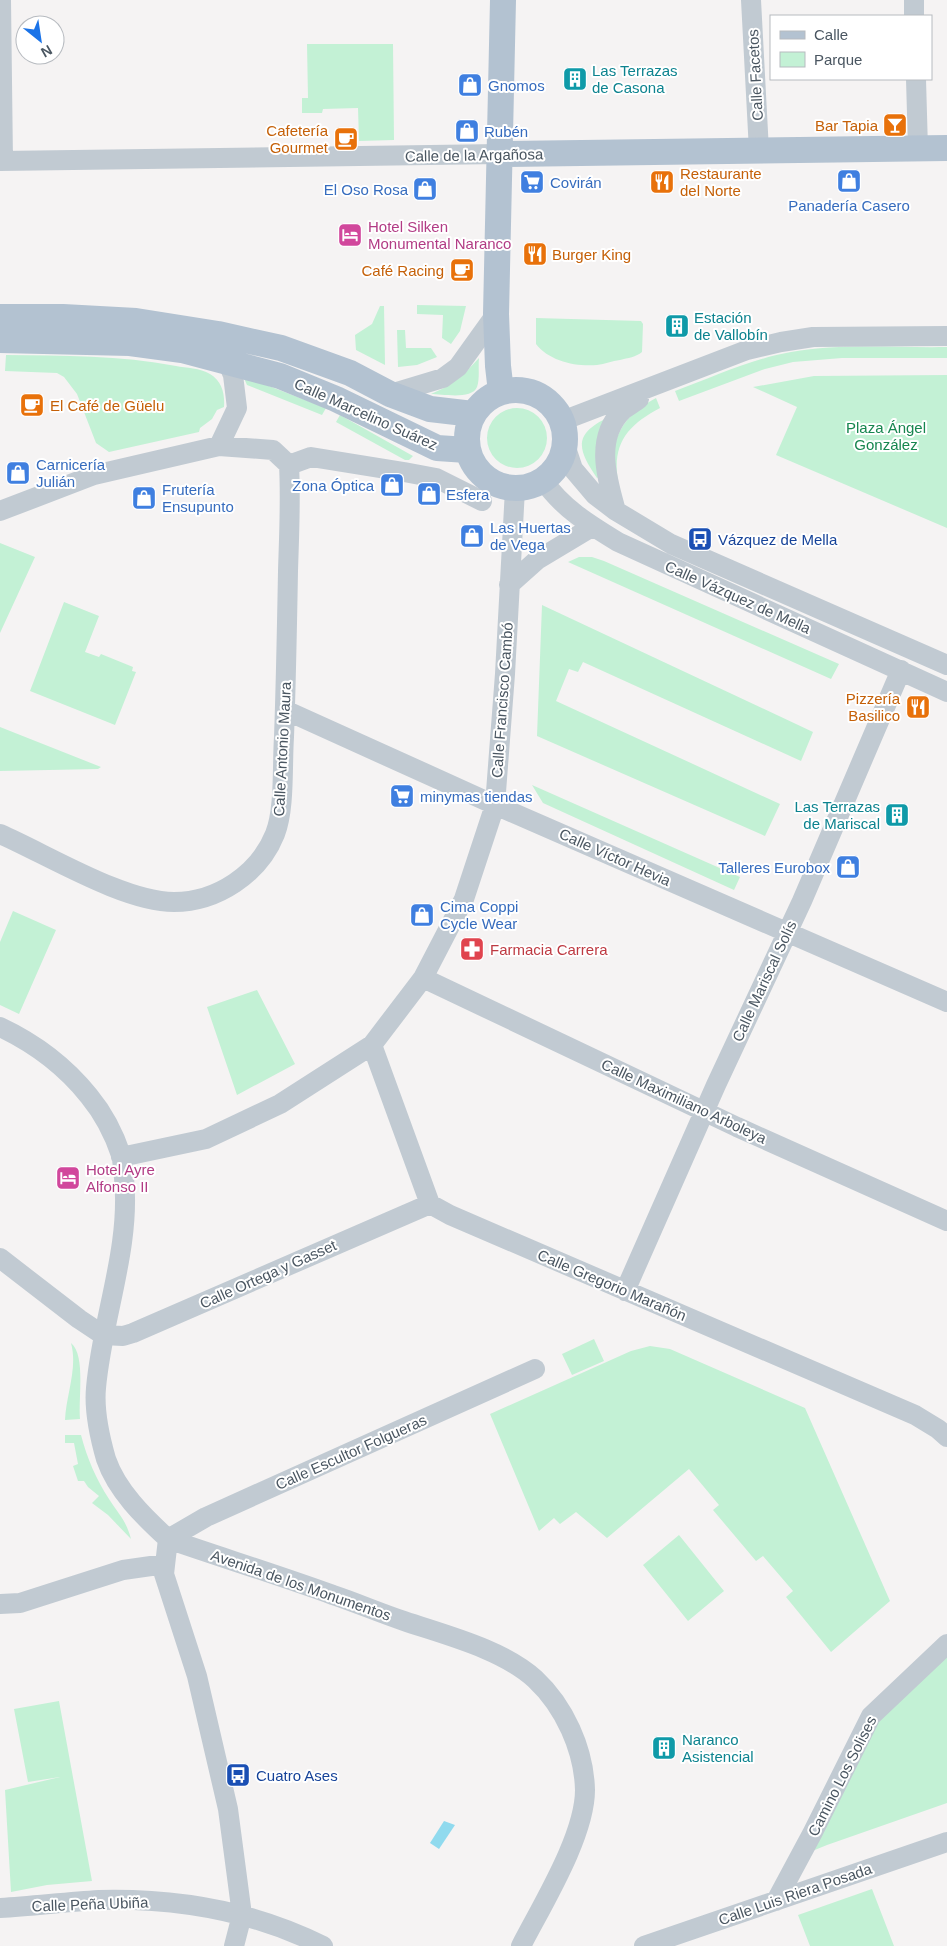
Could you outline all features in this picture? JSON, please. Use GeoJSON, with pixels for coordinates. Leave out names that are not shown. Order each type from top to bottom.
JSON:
{"type":"FeatureCollection","features":[{"type":"Feature","properties":{"kind":"main road"},"geometry":{"type":"LineString","coordinates":[[501,392],[496,314],[504,0]]}},
{"type":"Feature","properties":{"kind":"main road","name":"Calle de la Argañosa"},"geometry":{"type":"LineString","coordinates":[[500,154],[947,148]]}},
{"type":"Feature","properties":{"kind":"main road","name":"Calle Marcelino Suárez"},"geometry":{"type":"LineString","coordinates":[[0,317],[63,317],[136,321],[218,334],[280,348],[350,373],[390,394],[430,409],[473,414]]}},
{"type":"Feature","properties":{"kind":"main road","name":"Calle Marcelino Suárez"},"geometry":{"type":"LineString","coordinates":[[0,340],[130,343],[182,350],[280,376],[336,399],[437,448],[467,450]]}},
{"type":"Feature","properties":{"kind":"main road"},"geometry":{"type":"LineString","coordinates":[[516,390],[530,392],[544,398],[554,408],[563,433],[561,459],[554,471],[543,480],[530,486],[515,489],[502,487],[490,482],[480,474],[472,463],[467,450],[468,425],[473,414],[480,404],[501,392],[516,390]]}},
{"type":"Feature","properties":{"kind":"street"},"geometry":{"type":"LineString","coordinates":[[2,0],[2,161]]}},
{"type":"Feature","properties":{"kind":"street","name":"Calle Facetos"},"geometry":{"type":"LineString","coordinates":[[751,0],[758,151]]}},
{"type":"Feature","properties":{"kind":"street"},"geometry":{"type":"LineString","coordinates":[[914,0],[914,15]]}},
{"type":"Feature","properties":{"kind":"street"},"geometry":{"type":"LineString","coordinates":[[916,80],[918,149]]}},
{"type":"Feature","properties":{"kind":"street","name":"Calle de la Argañosa"},"geometry":{"type":"LineString","coordinates":[[2,161],[500,154]]}},
{"type":"Feature","properties":{"kind":"street","name":"Calle Marcelino Suárez"},"geometry":{"type":"LineString","coordinates":[[390,394],[443,378],[458,367],[496,314]]}},
{"type":"Feature","properties":{"kind":"street"},"geometry":{"type":"LineString","coordinates":[[563,433],[661,383],[747,350],[813,337],[947,336]]}},
{"type":"Feature","properties":{"kind":"street"},"geometry":{"type":"LineString","coordinates":[[219,446],[237,408],[233,375],[227,361]]}},
{"type":"Feature","properties":{"kind":"street"},"geometry":{"type":"LineString","coordinates":[[616,511],[606,472],[605,456],[609,435],[622,411],[661,383]]}},
{"type":"Feature","properties":{"kind":"street","name":"Calle Vázquez de Mella"},"geometry":{"type":"LineString","coordinates":[[563,433],[573,469],[595,496],[616,511],[671,544],[947,665]]}},
{"type":"Feature","properties":{"kind":"street"},"geometry":{"type":"LineString","coordinates":[[0,511],[94,475],[219,446],[273,450],[289,465],[311,457],[436,478],[482,501]]}},
{"type":"Feature","properties":{"kind":"street","name":"Calle Antonio Maura"},"geometry":{"type":"LineString","coordinates":[[0,834],[100,882],[146,898],[172,902],[188,902],[220,892],[244,876],[256,865],[269,847],[276,830],[281,794],[285,710],[289,465]]}},
{"type":"Feature","properties":{"kind":"street","name":"Calle Vázquez de Mella"},"geometry":{"type":"LineString","coordinates":[[543,480],[558,500],[592,527],[618,542],[947,692]]}},
{"type":"Feature","properties":{"kind":"street","name":"Calle Francisco Cambó"},"geometry":{"type":"LineString","coordinates":[[121,1157],[206,1139],[280,1104],[372,1045],[423,978],[464,899],[495,805],[515,489]]}},
{"type":"Feature","properties":{"kind":"street"},"geometry":{"type":"LineString","coordinates":[[509,585],[537,560],[592,527]]}},
{"type":"Feature","properties":{"kind":"street","name":"Calle Mariscal Solís"},"geometry":{"type":"LineString","coordinates":[[625,1291],[787,933],[901,670]]}},
{"type":"Feature","properties":{"kind":"street","name":"Calle Víctor Hevia"},"geometry":{"type":"LineString","coordinates":[[285,710],[495,805],[947,1002]]}},
{"type":"Feature","properties":{"kind":"street","name":"Calle Maximiliano Arboleya"},"geometry":{"type":"LineString","coordinates":[[423,978],[705,1112],[947,1221]]}},
{"type":"Feature","properties":{"kind":"street","name":"Avenida de los Monumentos"},"geometry":{"type":"LineString","coordinates":[[0,1027],[13,1033],[52,1058],[76,1080],[101,1110],[121,1157],[125,1188],[124,1218],[117,1273],[103,1335],[96,1390],[99,1433],[107,1460],[119,1485],[148,1520],[168,1538],[332,1594],[473,1645],[505,1659],[534,1678],[556,1704],[571,1730],[581,1762],[585,1791],[576,1835],[521,1946]]}},
{"type":"Feature","properties":{"kind":"street"},"geometry":{"type":"LineString","coordinates":[[372,1045],[430,1204]]}},
{"type":"Feature","properties":{"kind":"street","name":"Calle Gregorio Marañón"},"geometry":{"type":"LineString","coordinates":[[430,1204],[450,1215],[915,1415],[947,1437]]}},
{"type":"Feature","properties":{"kind":"street","name":"Calle Ortega y Gasset"},"geometry":{"type":"LineString","coordinates":[[103,1335],[123,1336],[133,1333],[430,1204]]}},
{"type":"Feature","properties":{"kind":"street"},"geometry":{"type":"LineString","coordinates":[[0,1258],[79,1319],[103,1335]]}},
{"type":"Feature","properties":{"kind":"street","name":"Calle Escultor Folgueras"},"geometry":{"type":"LineString","coordinates":[[168,1538],[206,1517],[535,1369]]}},
{"type":"Feature","properties":{"kind":"street"},"geometry":{"type":"LineString","coordinates":[[168,1538],[164,1574],[197,1676],[228,1809],[242,1915],[234,1946]]}},
{"type":"Feature","properties":{"kind":"street"},"geometry":{"type":"LineString","coordinates":[[0,1604],[20,1603],[123,1570],[165,1564]]}},
{"type":"Feature","properties":{"kind":"street","name":"Camino Los Solises"},"geometry":{"type":"LineString","coordinates":[[776,1901],[871,1716],[911,1676],[947,1644]]}},
{"type":"Feature","properties":{"kind":"street","name":"Calle Luis Riera Posada"},"geometry":{"type":"LineString","coordinates":[[644,1946],[947,1842]]}},
{"type":"Feature","properties":{"kind":"street","name":"Calle Peña Ubiña"},"geometry":{"type":"LineString","coordinates":[[0,1908],[100,1900],[148,1901],[203,1906],[242,1915],[305,1937],[323,1946]]}},
{"type":"Feature","properties":{"kind":"street"},"geometry":{"type":"LineString","coordinates":[[0,1923],[52,1904]]}},
{"type":"Feature","properties":{"kind":"green space"},"geometry":{"type":"Polygon","coordinates":[[[307,44],[393,44],[394,140],[359,141],[358,108],[323,109],[322,113],[302,113],[302,98],[308,98],[307,44]]]}},
{"type":"Feature","properties":{"kind":"green space"},"geometry":{"type":"Polygon","coordinates":[[[417,305],[466,306],[460,331],[451,344],[442,338],[443,315],[417,314],[417,305]]]}},
{"type":"Feature","properties":{"kind":"green space"},"geometry":{"type":"Polygon","coordinates":[[[380,306],[384,306],[385,365],[356,350],[355,335],[372,324],[380,306]]]}},
{"type":"Feature","properties":{"kind":"green space"},"geometry":{"type":"Polygon","coordinates":[[[536,318],[641,321],[643,324],[642,352],[632,357],[597,365],[580,365],[564,362],[548,355],[536,344],[536,318]]]}},
{"type":"Feature","properties":{"kind":"green space"},"geometry":{"type":"Polygon","coordinates":[[[397,330],[405,330],[406,348],[431,348],[437,357],[417,365],[398,367],[397,330]]]}},
{"type":"Feature","properties":{"kind":"green space"},"geometry":{"type":"Polygon","coordinates":[[[849,347],[947,347],[947,358],[842,358],[793,362],[765,369],[679,401],[675,391],[747,364],[791,352],[849,347]]]}},
{"type":"Feature","properties":{"kind":"green space"},"geometry":{"type":"Polygon","coordinates":[[[6,355],[113,358],[197,369],[210,374],[220,384],[224,397],[224,407],[217,410],[212,419],[200,428],[199,432],[109,452],[96,443],[77,394],[64,377],[57,373],[5,371],[6,355]]]}},
{"type":"Feature","properties":{"kind":"green space"},"geometry":{"type":"Polygon","coordinates":[[[479,358],[478,384],[474,391],[463,395],[431,394],[463,375],[479,358]]]}},
{"type":"Feature","properties":{"kind":"green space","name":"Plaza Ángel González"},"geometry":{"type":"Polygon","coordinates":[[[947,375],[947,528],[776,455],[797,407],[753,387],[814,376],[947,375]]]}},
{"type":"Feature","properties":{"kind":"green space"},"geometry":{"type":"Polygon","coordinates":[[[243,376],[326,408],[322,415],[247,385],[243,376]]]}},
{"type":"Feature","properties":{"kind":"green space"},"geometry":{"type":"Polygon","coordinates":[[[656,398],[660,408],[639,421],[631,429],[620,446],[617,468],[618,481],[613,466],[615,445],[621,429],[632,415],[656,398]]]}},
{"type":"Feature","properties":{"kind":"green space"},"geometry":{"type":"Polygon","coordinates":[[[517,408],[534,413],[542,421],[547,438],[542,455],[534,463],[517,468],[500,463],[492,455],[487,438],[492,421],[500,413],[517,408]]]}},
{"type":"Feature","properties":{"kind":"green space"},"geometry":{"type":"Polygon","coordinates":[[[340,415],[413,456],[409,460],[405,460],[336,422],[340,415]]]}},
{"type":"Feature","properties":{"kind":"green space"},"geometry":{"type":"Polygon","coordinates":[[[609,417],[599,477],[597,478],[585,459],[582,443],[584,436],[589,430],[597,423],[609,417]]]}},
{"type":"Feature","properties":{"kind":"green space"},"geometry":{"type":"Polygon","coordinates":[[[0,543],[35,557],[0,633],[0,543]]]}},
{"type":"Feature","properties":{"kind":"green space"},"geometry":{"type":"Polygon","coordinates":[[[579,557],[592,557],[604,561],[839,664],[831,679],[568,562],[579,557]]]}},
{"type":"Feature","properties":{"kind":"green space"},"geometry":{"type":"Polygon","coordinates":[[[64,602],[99,616],[85,652],[99,657],[101,654],[133,667],[132,671],[136,672],[115,725],[30,691],[64,602]]]}},
{"type":"Feature","properties":{"kind":"green space"},"geometry":{"type":"Polygon","coordinates":[[[542,605],[813,732],[801,761],[583,662],[578,672],[569,669],[556,701],[780,804],[765,836],[537,736],[542,605]]]}},
{"type":"Feature","properties":{"kind":"green space"},"geometry":{"type":"Polygon","coordinates":[[[0,727],[101,767],[98,769],[0,771],[0,727]]]}},
{"type":"Feature","properties":{"kind":"green space"},"geometry":{"type":"Polygon","coordinates":[[[532,785],[740,877],[734,890],[543,803],[532,785]]]}},
{"type":"Feature","properties":{"kind":"green space"},"geometry":{"type":"Polygon","coordinates":[[[13,911],[56,930],[19,1014],[0,1005],[0,942],[13,911]]]}},
{"type":"Feature","properties":{"kind":"green space"},"geometry":{"type":"Polygon","coordinates":[[[257,990],[295,1064],[237,1095],[207,1007],[257,990]]]}},
{"type":"Feature","properties":{"kind":"green space"},"geometry":{"type":"Polygon","coordinates":[[[594,1339],[604,1361],[572,1375],[562,1354],[594,1339]]]}},
{"type":"Feature","properties":{"kind":"green space"},"geometry":{"type":"Polygon","coordinates":[[[71,1343],[76,1349],[80,1367],[80,1419],[65,1420],[73,1362],[71,1343]]]}},
{"type":"Feature","properties":{"kind":"green space"},"geometry":{"type":"Polygon","coordinates":[[[650,1346],[670,1349],[805,1408],[890,1601],[831,1652],[786,1597],[793,1591],[763,1556],[756,1561],[713,1510],[719,1505],[689,1469],[607,1538],[576,1512],[560,1524],[554,1518],[539,1531],[490,1414],[631,1351],[650,1346]]]}},
{"type":"Feature","properties":{"kind":"green space"},"geometry":{"type":"Polygon","coordinates":[[[65,1435],[81,1435],[96,1476],[124,1522],[131,1539],[108,1515],[92,1503],[99,1496],[84,1481],[78,1481],[73,1466],[78,1464],[74,1443],[65,1443],[65,1435]]]}},
{"type":"Feature","properties":{"kind":"green space"},"geometry":{"type":"Polygon","coordinates":[[[679,1535],[724,1591],[688,1621],[643,1565],[679,1535]]]}},
{"type":"Feature","properties":{"kind":"green space"},"geometry":{"type":"Polygon","coordinates":[[[947,1644],[947,1803],[800,1856],[871,1716],[947,1644]]]}},
{"type":"Feature","properties":{"kind":"green space"},"geometry":{"type":"Polygon","coordinates":[[[59,1701],[92,1881],[47,1885],[11,1892],[5,1790],[60,1777],[28,1782],[14,1709],[59,1701]]]}},
{"type":"Feature","properties":{"kind":"green space"},"geometry":{"type":"Polygon","coordinates":[[[872,1889],[894,1946],[810,1946],[798,1915],[872,1889]]]}},
{"type":"Feature","properties":{"kind":"water"},"geometry":{"type":"Polygon","coordinates":[[[444,1821],[455,1825],[439,1849],[430,1843],[444,1821]]]}},
{"type":"Feature","properties":{"kind":"place","name":"Las Terrazas de Casona"},"geometry":{"type":"Point","coordinates":[575,79]}},
{"type":"Feature","properties":{"kind":"place","name":"Gnomos"},"geometry":{"type":"Point","coordinates":[470,85]}},
{"type":"Feature","properties":{"kind":"place","name":"Bar Tapia"},"geometry":{"type":"Point","coordinates":[895,125]}},
{"type":"Feature","properties":{"kind":"place","name":"Rubén"},"geometry":{"type":"Point","coordinates":[467,131]}},
{"type":"Feature","properties":{"kind":"place","name":"Cafetería Gourmet"},"geometry":{"type":"Point","coordinates":[346,139]}},
{"type":"Feature","properties":{"kind":"place","name":"Panadería Casero"},"geometry":{"type":"Point","coordinates":[849,181]}},
{"type":"Feature","properties":{"kind":"place","name":"Covirán"},"geometry":{"type":"Point","coordinates":[532,182]}},
{"type":"Feature","properties":{"kind":"place","name":"Restaurante del Norte"},"geometry":{"type":"Point","coordinates":[662,182]}},
{"type":"Feature","properties":{"kind":"place","name":"El Oso Rosa"},"geometry":{"type":"Point","coordinates":[425,189]}},
{"type":"Feature","properties":{"kind":"place","name":"Hotel Silken Monumental Naranco"},"geometry":{"type":"Point","coordinates":[350,235]}},
{"type":"Feature","properties":{"kind":"place","name":"Burger King"},"geometry":{"type":"Point","coordinates":[535,254]}},
{"type":"Feature","properties":{"kind":"place","name":"Café Racing"},"geometry":{"type":"Point","coordinates":[462,270]}},
{"type":"Feature","properties":{"kind":"place","name":"Estación de Vallobín"},"geometry":{"type":"Point","coordinates":[677,326]}},
{"type":"Feature","properties":{"kind":"place","name":"El Café de Güelu"},"geometry":{"type":"Point","coordinates":[32,405]}},
{"type":"Feature","properties":{"kind":"place","name":"Carnicería Julián"},"geometry":{"type":"Point","coordinates":[18,473]}},
{"type":"Feature","properties":{"kind":"place","name":"Zona Óptica"},"geometry":{"type":"Point","coordinates":[392,485]}},
{"type":"Feature","properties":{"kind":"place","name":"Esfera"},"geometry":{"type":"Point","coordinates":[429,494]}},
{"type":"Feature","properties":{"kind":"place","name":"Frutería Ensupunto"},"geometry":{"type":"Point","coordinates":[144,498]}},
{"type":"Feature","properties":{"kind":"place","name":"Las Huertas de Vega"},"geometry":{"type":"Point","coordinates":[472,536]}},
{"type":"Feature","properties":{"kind":"place","name":"Vázquez de Mella"},"geometry":{"type":"Point","coordinates":[700,539]}},
{"type":"Feature","properties":{"kind":"place","name":"Pizzería Basilico"},"geometry":{"type":"Point","coordinates":[918,707]}},
{"type":"Feature","properties":{"kind":"place","name":"minymas tiendas"},"geometry":{"type":"Point","coordinates":[402,796]}},
{"type":"Feature","properties":{"kind":"place","name":"Las Terrazas de Mariscal"},"geometry":{"type":"Point","coordinates":[897,815]}},
{"type":"Feature","properties":{"kind":"place","name":"Talleres Eurobox"},"geometry":{"type":"Point","coordinates":[848,867]}},
{"type":"Feature","properties":{"kind":"place","name":"Cima Coppi Cycle Wear"},"geometry":{"type":"Point","coordinates":[422,915]}},
{"type":"Feature","properties":{"kind":"place","name":"Farmacia Carrera"},"geometry":{"type":"Point","coordinates":[472,949]}},
{"type":"Feature","properties":{"kind":"place","name":"Hotel Ayre Alfonso II"},"geometry":{"type":"Point","coordinates":[68,1178]}},
{"type":"Feature","properties":{"kind":"place","name":"Naranco Asistencial"},"geometry":{"type":"Point","coordinates":[664,1748]}},
{"type":"Feature","properties":{"kind":"place","name":"Cuatro Ases"},"geometry":{"type":"Point","coordinates":[238,1775]}}]}
